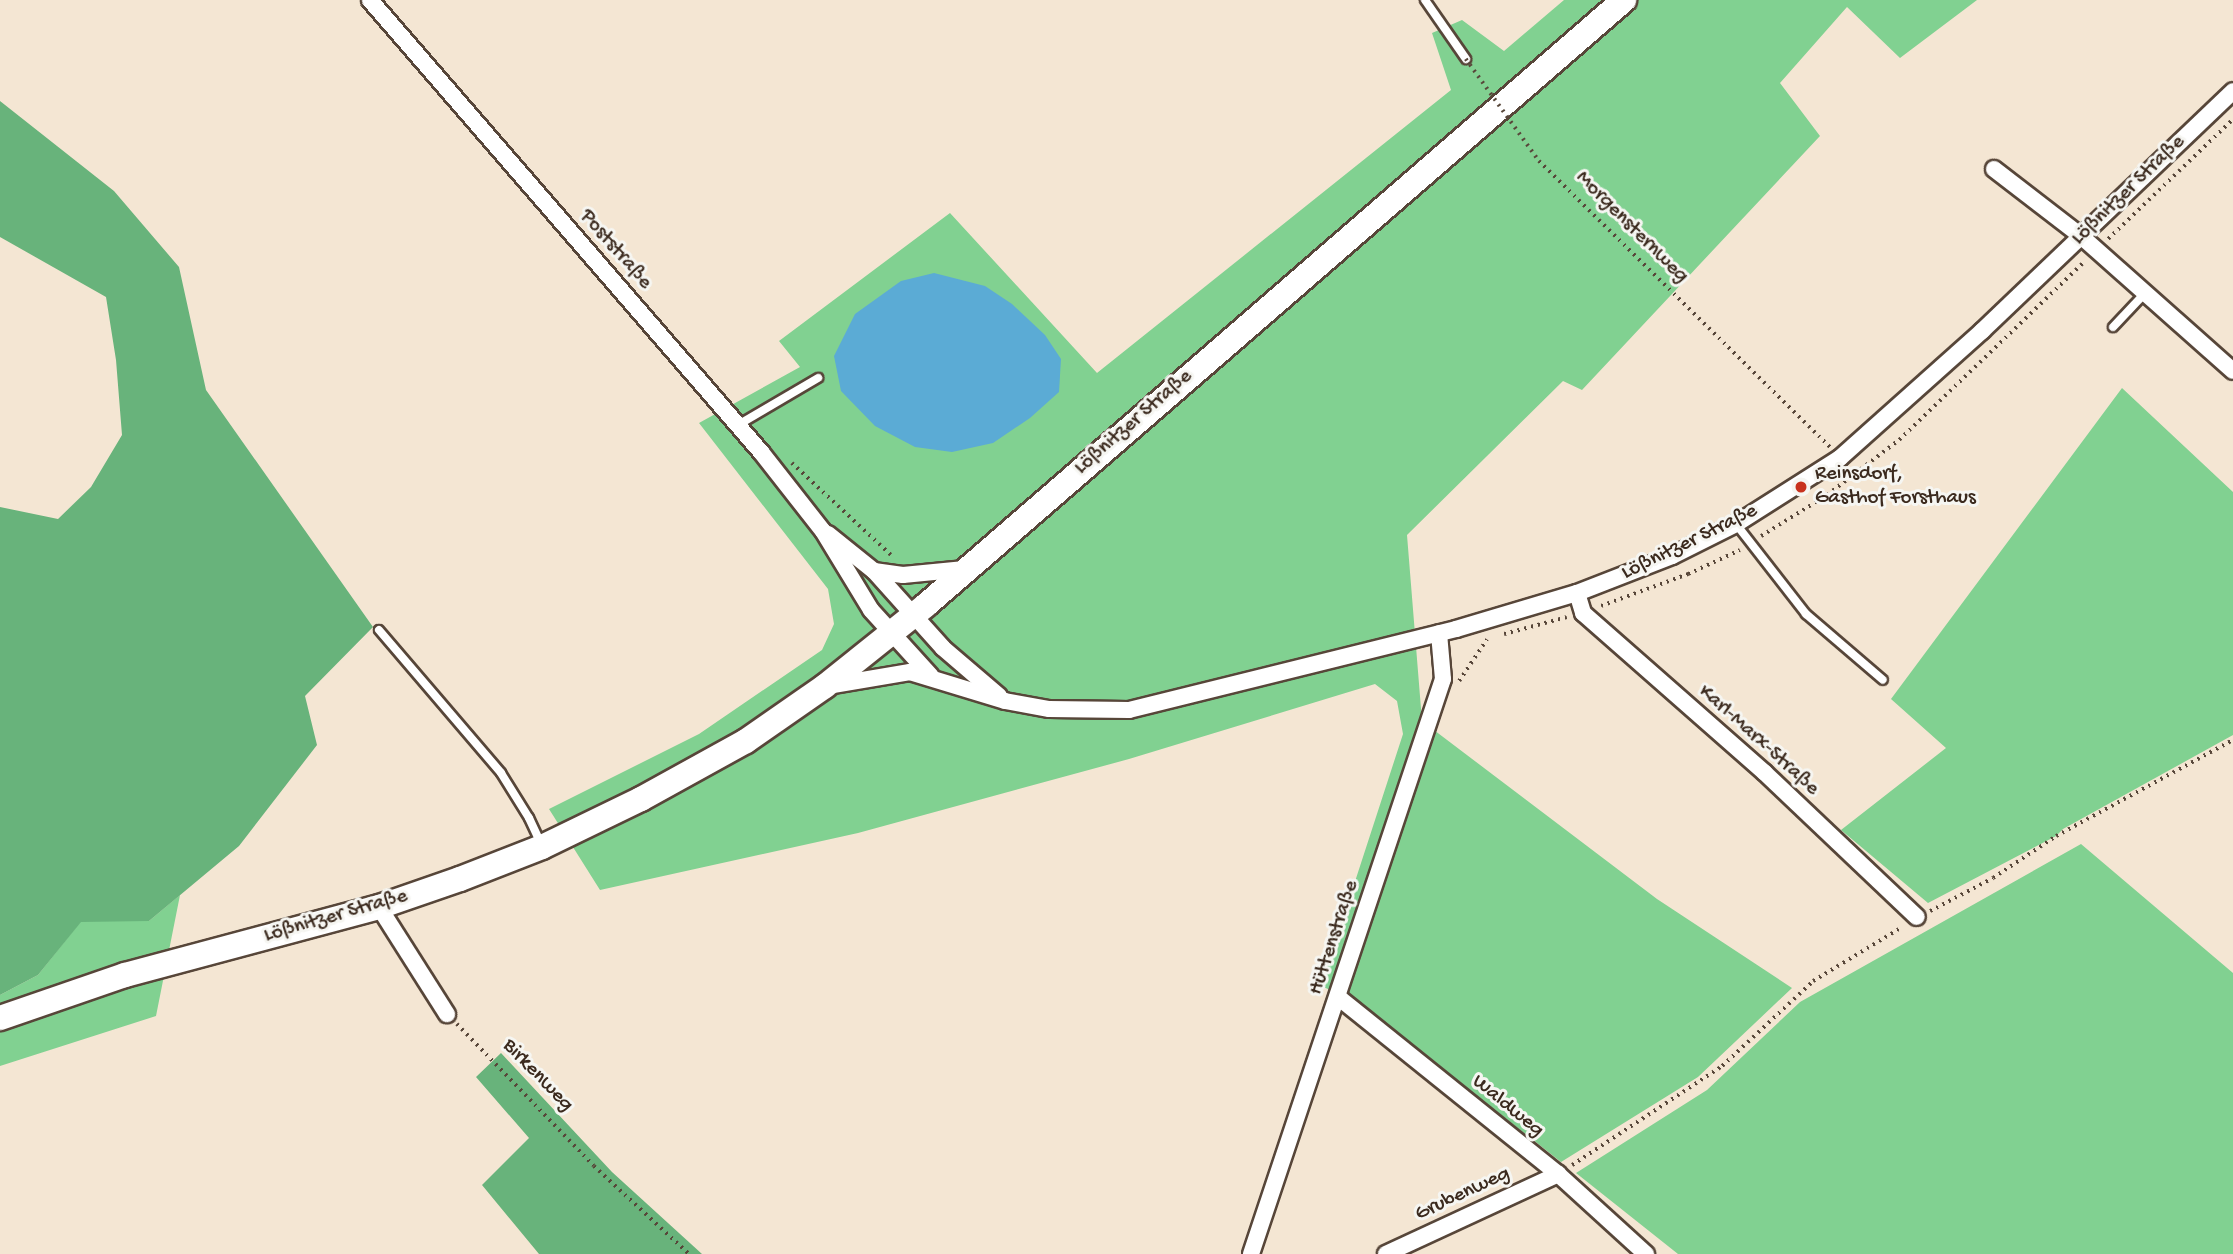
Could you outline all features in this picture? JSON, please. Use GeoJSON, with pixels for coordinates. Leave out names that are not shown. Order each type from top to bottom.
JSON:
{"type":"FeatureCollection","features":[{"type":"Feature","properties":{"kind":"main road","name":"Lößnitzer Straße"},"geometry":{"type":"LineString","coordinates":[[0,1018],[125,975],[379,907],[542,847],[641,799],[746,741],[825,687],[912,617],[1624,0]]}},
{"type":"Feature","properties":{"kind":"street","name":"Poststraße"},"geometry":{"type":"LineString","coordinates":[[370,0],[761,452],[823,531],[855,586],[890,635]]}},
{"type":"Feature","properties":{"kind":"street","name":"Lößnitzer Straße"},"geometry":{"type":"LineString","coordinates":[[825,687],[891,673],[910,672],[932,676],[1005,701],[1049,709],[1129,710],[1439,633],[1577,593],[1672,556],[1736,524],[1840,458],[1913,396],[2233,91]]}},
{"type":"Feature","properties":{"kind":"street"},"geometry":{"type":"LineString","coordinates":[[1994,169],[2081,236],[2233,371]]}},
{"type":"Feature","properties":{"kind":"street","name":"Poststraße"},"geometry":{"type":"LineString","coordinates":[[823,531],[874,571],[912,617]]}},
{"type":"Feature","properties":{"kind":"street"},"geometry":{"type":"LineString","coordinates":[[874,571],[903,575],[967,569]]}},
{"type":"Feature","properties":{"kind":"street","name":"Karl-Marx-Straße"},"geometry":{"type":"LineString","coordinates":[[1577,593],[1583,613],[1765,773],[1917,917]]}},
{"type":"Feature","properties":{"kind":"street"},"geometry":{"type":"LineString","coordinates":[[912,617],[1005,701]]}},
{"type":"Feature","properties":{"kind":"street","name":"Hüttenstraße"},"geometry":{"type":"LineString","coordinates":[[1251,1254],[1443,679],[1439,633]]}},
{"type":"Feature","properties":{"kind":"street","name":"Lößnitzer Straße"},"geometry":{"type":"LineString","coordinates":[[890,635],[932,676]]}},
{"type":"Feature","properties":{"kind":"street"},"geometry":{"type":"LineString","coordinates":[[379,907],[447,1014]]}},
{"type":"Feature","properties":{"kind":"street","name":"Waldweg"},"geometry":{"type":"LineString","coordinates":[[1338,997],[1558,1174],[1646,1254]]}},
{"type":"Feature","properties":{"kind":"street","name":"Grubenweg"},"geometry":{"type":"LineString","coordinates":[[1386,1254],[1558,1174]]}},
{"type":"Feature","properties":{"kind":"lane"},"geometry":{"type":"LineString","coordinates":[[1425,0],[1466,59]]}},
{"type":"Feature","properties":{"kind":"lane"},"geometry":{"type":"LineString","coordinates":[[2113,327],[2145,293]]}},
{"type":"Feature","properties":{"kind":"lane"},"geometry":{"type":"LineString","coordinates":[[738,425],[818,378]]}},
{"type":"Feature","properties":{"kind":"lane"},"geometry":{"type":"LineString","coordinates":[[1736,524],[1806,614],[1882,680]]}},
{"type":"Feature","properties":{"kind":"lane"},"geometry":{"type":"LineString","coordinates":[[379,630],[501,773],[529,818],[542,847]]}},
{"type":"Feature","properties":{"kind":"path","name":"Morgensternweg"},"geometry":{"type":"LineString","coordinates":[[1466,59],[1539,161],[1840,458]]}},
{"type":"Feature","properties":{"kind":"path"},"geometry":{"type":"LineString","coordinates":[[761,452],[795,464],[838,509],[887,550],[903,575]]}},
{"type":"Feature","properties":{"kind":"path"},"geometry":{"type":"LineString","coordinates":[[1501,635],[1547,623]]}},
{"type":"Feature","properties":{"kind":"path"},"geometry":{"type":"LineString","coordinates":[[1558,1174],[1722,1066],[1813,981],[1917,917],[1993,878],[2056,836],[2233,740]]}},
{"type":"Feature","properties":{"kind":"path","name":"Birkenweg"},"geometry":{"type":"LineString","coordinates":[[447,1014],[594,1166],[689,1254]]}},
{"type":"Feature","properties":{"kind":"green space"},"geometry":{"type":"Polygon","coordinates":[[[1564,0],[1977,0],[1900,58],[1847,7],[1780,83],[1820,136],[1582,390],[1563,381],[1407,535],[1422,721],[1657,899],[1792,988],[1698,1077],[1561,1162],[1358,1002],[1321,986],[1403,734],[1397,701],[1375,684],[1129,759],[858,833],[600,890],[549,809],[699,734],[822,650],[834,624],[828,589],[699,423],[800,367],[779,341],[950,213],[1097,373],[1451,90],[1432,33],[1462,20],[1504,51],[1564,0]]]}},
{"type":"Feature","properties":{"kind":"green space"},"geometry":{"type":"Polygon","coordinates":[[[0,101],[114,191],[179,267],[206,390],[373,627],[305,696],[317,745],[239,846],[149,921],[81,922],[38,975],[0,995],[0,507],[58,519],[91,487],[122,435],[116,360],[106,297],[0,237],[0,101]]]}},
{"type":"Feature","properties":{"kind":"green space"},"geometry":{"type":"Polygon","coordinates":[[[2122,388],[2233,492],[2233,735],[2063,829],[2056,836],[1928,903],[1841,830],[1946,748],[1891,699],[2122,388]]]}},
{"type":"Feature","properties":{"kind":"green space"},"geometry":{"type":"Polygon","coordinates":[[[2081,844],[2233,973],[2233,1254],[1678,1254],[1576,1173],[1707,1090],[1800,1002],[2081,844]]]}},
{"type":"Feature","properties":{"kind":"green space"},"geometry":{"type":"Polygon","coordinates":[[[180,895],[156,1016],[0,1066],[0,995],[38,975],[81,921],[149,921],[180,895]]]}},
{"type":"Feature","properties":{"kind":"green space"},"geometry":{"type":"Polygon","coordinates":[[[501,1053],[612,1172],[702,1254],[539,1254],[482,1185],[529,1138],[476,1077],[501,1053]]]}},
{"type":"Feature","properties":{"kind":"water"},"geometry":{"type":"Polygon","coordinates":[[[934,273],[985,286],[1012,304],[1045,335],[1061,359],[1059,392],[1030,418],[993,443],[952,452],[915,447],[875,426],[841,391],[834,356],[855,314],[901,281],[934,273]]]}},
{"type":"Feature","properties":{"kind":"place","name":"Reinsdorf, Gasthof Forsthaus"},"geometry":{"type":"Point","coordinates":[1801,487]}}]}
